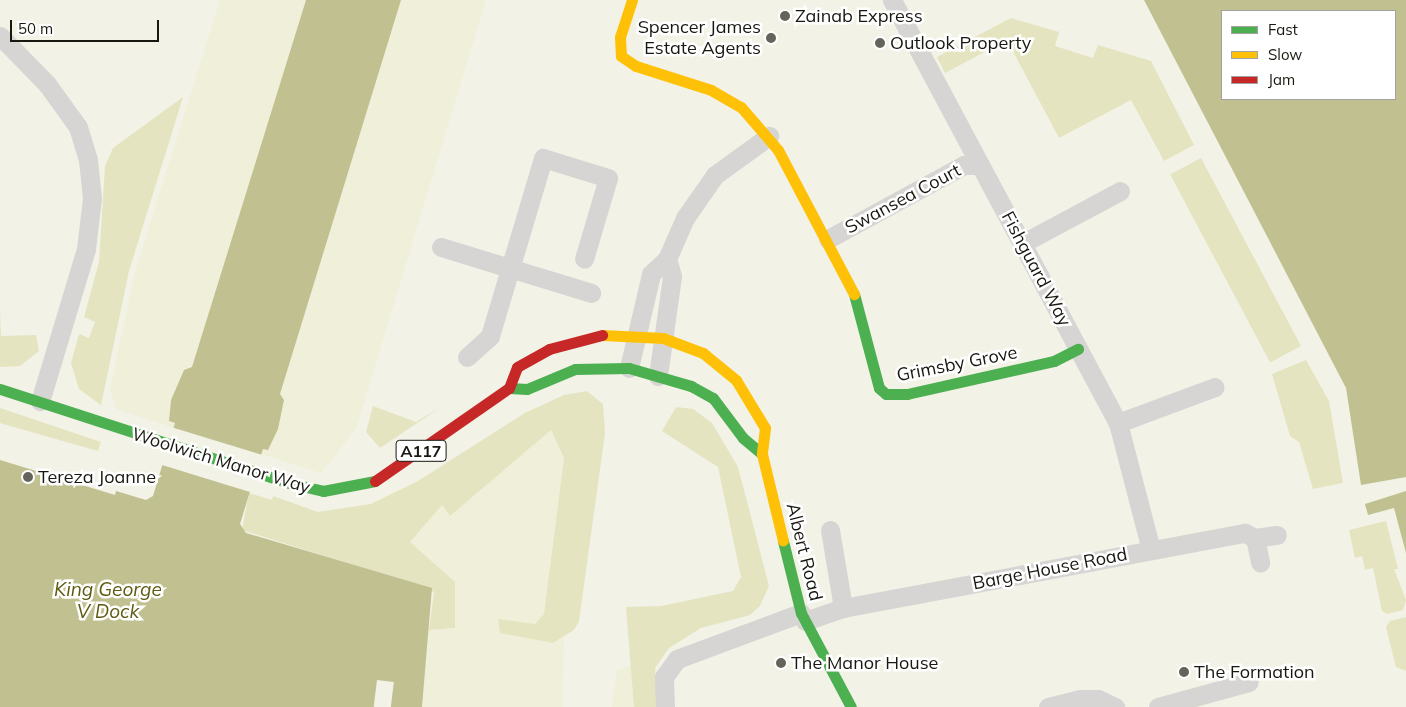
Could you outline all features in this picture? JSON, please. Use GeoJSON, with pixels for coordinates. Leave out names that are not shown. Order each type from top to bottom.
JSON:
{"type":"FeatureCollection","features":[{"type":"Feature","properties":{"kind":"main road"},"geometry":{"type":"LineString","coordinates":[[632,0],[620,37],[619,58],[636,66],[711,90],[747,112],[769,136]]}},
{"type":"Feature","properties":{"kind":"main road","name":"Grimsby Grove"},"geometry":{"type":"LineString","coordinates":[[769,136],[828,239],[852,287],[874,381],[886,394],[907,394],[1054,362],[1078,349]]}},
{"type":"Feature","properties":{"kind":"main road","name":"Woolwich Manor Way"},"geometry":{"type":"LineString","coordinates":[[0,389],[40,401],[138,437],[289,483],[323,491],[373,482],[508,388],[518,367],[549,349],[599,335],[635,334],[663,338],[703,353],[736,380],[765,428],[762,454]]}},
{"type":"Feature","properties":{"kind":"main road"},"geometry":{"type":"LineString","coordinates":[[508,388],[527,389],[575,369],[628,368],[658,376],[713,398],[743,438],[762,454]]}},
{"type":"Feature","properties":{"kind":"main road","name":"Albert Road"},"geometry":{"type":"LineString","coordinates":[[762,454],[803,617],[851,707]]}},
{"type":"Feature","properties":{"kind":"street","name":"Fishguard Way"},"geometry":{"type":"LineString","coordinates":[[892,0],[1118,423],[1151,550]]}},
{"type":"Feature","properties":{"kind":"street"},"geometry":{"type":"LineString","coordinates":[[0,36],[47,84],[72,120],[88,160],[92,198],[86,249],[40,401]]}},
{"type":"Feature","properties":{"kind":"street"},"geometry":{"type":"LineString","coordinates":[[628,368],[651,274],[667,259],[684,218],[715,175],[769,136]]}},
{"type":"Feature","properties":{"kind":"street"},"geometry":{"type":"LineString","coordinates":[[467,357],[490,336],[543,158],[608,178],[584,259]]}},
{"type":"Feature","properties":{"kind":"street","name":"Swansea Court"},"geometry":{"type":"LineString","coordinates":[[828,239],[964,165],[979,165]]}},
{"type":"Feature","properties":{"kind":"street"},"geometry":{"type":"LineString","coordinates":[[1023,243],[1120,191]]}},
{"type":"Feature","properties":{"kind":"street"},"geometry":{"type":"LineString","coordinates":[[441,247],[591,293]]}},
{"type":"Feature","properties":{"kind":"street"},"geometry":{"type":"LineString","coordinates":[[658,376],[672,276],[667,259]]}},
{"type":"Feature","properties":{"kind":"street"},"geometry":{"type":"LineString","coordinates":[[1118,423],[1215,387]]}},
{"type":"Feature","properties":{"kind":"street"},"geometry":{"type":"LineString","coordinates":[[830,530],[843,608]]}},
{"type":"Feature","properties":{"kind":"street","name":"Barge House Road"},"geometry":{"type":"LineString","coordinates":[[666,707],[664,677],[677,659],[803,617],[1246,533],[1255,538],[1277,535]]}},
{"type":"Feature","properties":{"kind":"street"},"geometry":{"type":"LineString","coordinates":[[1255,538],[1260,562]]}},
{"type":"Feature","properties":{"kind":"street"},"geometry":{"type":"LineString","coordinates":[[1158,707],[1250,682]]}},
{"type":"Feature","properties":{"kind":"street"},"geometry":{"type":"LineString","coordinates":[[1048,707],[1081,699],[1098,699],[1115,707]]}},
{"type":"Feature","properties":{"kind":"shaded area"},"geometry":{"type":"Polygon","coordinates":[[[220,0],[306,0],[192,368],[184,370],[171,400],[169,417],[175,423],[174,428],[116,409],[110,388],[135,272],[220,0]]]}},
{"type":"Feature","properties":{"kind":"shaded area"},"geometry":{"type":"Polygon","coordinates":[[[401,0],[486,0],[356,429],[321,473],[261,454],[278,429],[284,400],[279,395],[401,0]]]}},
{"type":"Feature","properties":{"kind":"shaded area"},"geometry":{"type":"Polygon","coordinates":[[[1011,18],[1059,32],[1055,46],[1093,58],[1098,45],[1151,61],[1194,145],[1164,161],[1131,100],[1059,138],[1007,40],[945,73],[937,57],[1011,18]]]}},
{"type":"Feature","properties":{"kind":"shaded area"},"geometry":{"type":"Polygon","coordinates":[[[183,97],[129,271],[101,405],[79,389],[71,363],[79,334],[89,338],[95,322],[84,317],[99,262],[105,166],[113,148],[183,97]]]}},
{"type":"Feature","properties":{"kind":"shaded area"},"geometry":{"type":"Polygon","coordinates":[[[1201,158],[1301,346],[1270,362],[1170,174],[1201,158]]]}},
{"type":"Feature","properties":{"kind":"shaded area"},"geometry":{"type":"Polygon","coordinates":[[[0,310],[1,336],[36,335],[39,351],[20,366],[0,367],[0,310]]]}},
{"type":"Feature","properties":{"kind":"shaded area"},"geometry":{"type":"Polygon","coordinates":[[[1306,360],[1329,401],[1343,483],[1313,489],[1299,442],[1290,436],[1272,374],[1306,360]]]}},
{"type":"Feature","properties":{"kind":"shaded area"},"geometry":{"type":"Polygon","coordinates":[[[587,391],[603,404],[605,433],[579,621],[574,630],[553,643],[500,633],[498,619],[535,624],[544,614],[564,458],[551,430],[450,516],[442,505],[410,542],[455,582],[455,628],[429,630],[434,592],[424,587],[242,530],[249,493],[272,500],[273,496],[318,512],[371,504],[418,481],[525,413],[564,395],[587,391]]]}},
{"type":"Feature","properties":{"kind":"shaded area"},"geometry":{"type":"Polygon","coordinates":[[[444,405],[380,448],[366,432],[373,406],[416,422],[444,405]]]}},
{"type":"Feature","properties":{"kind":"shaded area"},"geometry":{"type":"Polygon","coordinates":[[[676,407],[693,409],[712,423],[738,467],[769,586],[760,606],[750,615],[701,628],[669,648],[655,668],[658,707],[634,707],[626,607],[661,606],[733,591],[741,577],[718,467],[662,431],[676,407]]]}},
{"type":"Feature","properties":{"kind":"shaded area"},"geometry":{"type":"Polygon","coordinates":[[[0,408],[101,442],[98,451],[0,423],[0,408]]]}},
{"type":"Feature","properties":{"kind":"shaded area"},"geometry":{"type":"Polygon","coordinates":[[[551,430],[564,458],[544,614],[535,624],[498,620],[553,643],[564,638],[562,707],[422,707],[429,630],[455,628],[435,564],[409,542],[442,504],[450,516],[551,430]]]}},
{"type":"Feature","properties":{"kind":"shaded area"},"geometry":{"type":"Polygon","coordinates":[[[1386,521],[1398,569],[1394,569],[1406,600],[1403,610],[1387,614],[1382,611],[1373,568],[1365,570],[1362,556],[1355,558],[1349,530],[1386,521]]]}},
{"type":"Feature","properties":{"kind":"shaded area"},"geometry":{"type":"Polygon","coordinates":[[[1406,617],[1406,671],[1396,667],[1386,627],[1390,621],[1406,617]]]}},
{"type":"Feature","properties":{"kind":"shaded area"},"geometry":{"type":"Polygon","coordinates":[[[631,666],[634,707],[612,707],[617,670],[631,666]]]}},
{"type":"Feature","properties":{"kind":"water","name":"King George V Dock"},"geometry":{"type":"Polygon","coordinates":[[[306,0],[401,0],[280,394],[284,400],[278,429],[268,450],[263,449],[240,524],[246,533],[432,588],[422,707],[0,707],[0,460],[115,495],[116,491],[146,500],[153,496],[175,423],[169,421],[171,400],[184,370],[192,367],[306,0]]]}},
{"type":"Feature","properties":{"kind":"water"},"geometry":{"type":"Polygon","coordinates":[[[1144,0],[1406,0],[1406,477],[1361,485],[1346,388],[1144,0]]]}},
{"type":"Feature","properties":{"kind":"water"},"geometry":{"type":"Polygon","coordinates":[[[1406,491],[1406,553],[1394,508],[1368,515],[1365,504],[1406,491]]]}},
{"type":"Feature","properties":{"kind":"pier"},"geometry":{"type":"Polygon","coordinates":[[[171,427],[264,455],[252,493],[160,464],[171,427]]]}},
{"type":"Feature","properties":{"kind":"pier"},"geometry":{"type":"Polygon","coordinates":[[[377,680],[394,682],[391,707],[374,707],[377,680]]]}},
{"type":"Feature","properties":{"kind":"traffic: fast"},"geometry":{"type":"LineString","coordinates":[[854,294],[879,388],[886,394],[907,394],[1054,361],[1078,349]]}},
{"type":"Feature","properties":{"kind":"traffic: fast"},"geometry":{"type":"LineString","coordinates":[[509,388],[527,389],[575,369],[629,368],[691,386],[713,398],[743,438],[762,454]]}},
{"type":"Feature","properties":{"kind":"traffic: fast"},"geometry":{"type":"LineString","coordinates":[[0,389],[289,483],[323,491],[375,481]]}},
{"type":"Feature","properties":{"kind":"traffic: fast"},"geometry":{"type":"LineString","coordinates":[[783,541],[801,613],[851,707]]}},
{"type":"Feature","properties":{"kind":"traffic: slow"},"geometry":{"type":"LineString","coordinates":[[632,0],[620,37],[621,56],[636,66],[711,90],[741,107],[778,150],[854,294]]}},
{"type":"Feature","properties":{"kind":"traffic: slow"},"geometry":{"type":"LineString","coordinates":[[602,335],[663,338],[703,353],[736,380],[765,428],[762,454],[783,541]]}},
{"type":"Feature","properties":{"kind":"traffic: jam"},"geometry":{"type":"LineString","coordinates":[[375,481],[509,388],[517,367],[549,349],[602,335]]}},
{"type":"Feature","properties":{"kind":"place","name":"Zainab Express"},"geometry":{"type":"Point","coordinates":[785,16]}},
{"type":"Feature","properties":{"kind":"place","name":"Spencer James Estate Agents"},"geometry":{"type":"Point","coordinates":[771,38]}},
{"type":"Feature","properties":{"kind":"place","name":"Outlook Property"},"geometry":{"type":"Point","coordinates":[880,43]}},
{"type":"Feature","properties":{"kind":"place","name":"Tereza Joanne"},"geometry":{"type":"Point","coordinates":[28,477]}},
{"type":"Feature","properties":{"kind":"place","name":"The Manor House"},"geometry":{"type":"Point","coordinates":[781,663]}},
{"type":"Feature","properties":{"kind":"place","name":"The Formation"},"geometry":{"type":"Point","coordinates":[1184,672]}}]}
